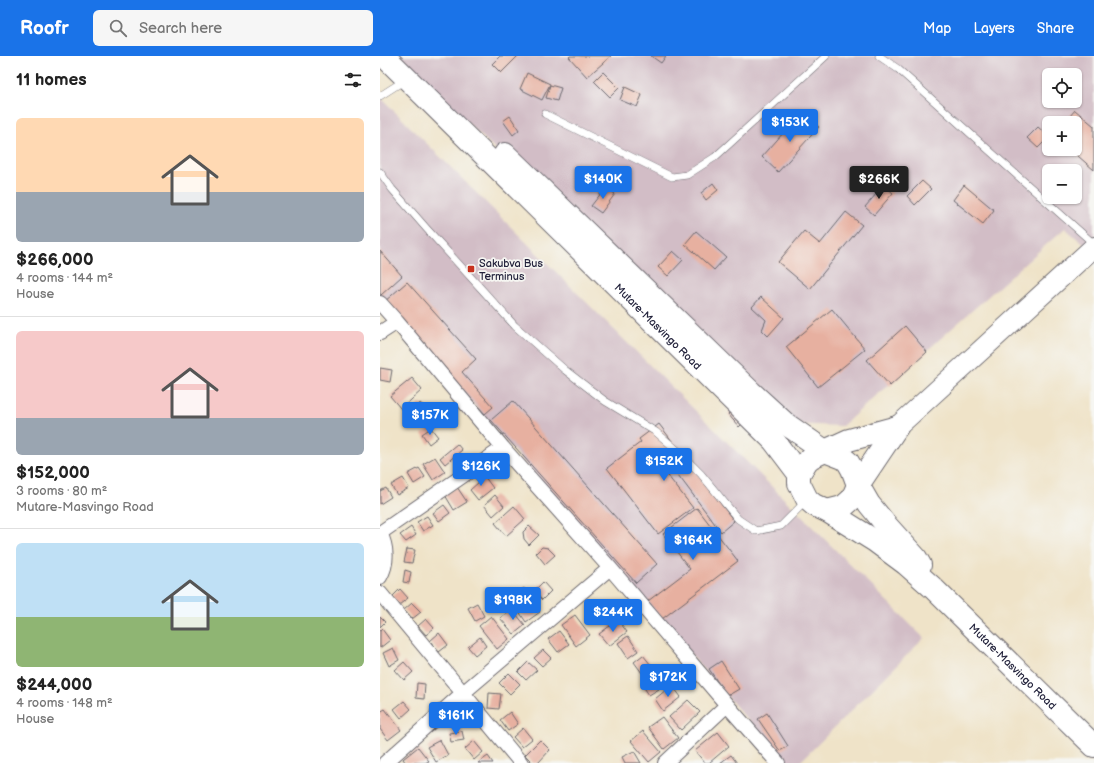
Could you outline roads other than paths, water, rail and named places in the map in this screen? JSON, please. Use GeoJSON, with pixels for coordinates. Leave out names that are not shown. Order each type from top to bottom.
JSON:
{"type":"FeatureCollection","features":[{"type":"Feature","properties":{"kind":"highway","name":"Mutare-Masvingo Road"},"geometry":{"type":"LineString","coordinates":[[390,56],[407,79],[774,441],[799,474],[799,483],[807,499],[814,505],[827,511],[876,541],[906,564],[932,587],[1094,746]]}},
{"type":"Feature","properties":{"kind":"highway","name":"Mutare-Masvingo Road"},"geometry":{"type":"LineString","coordinates":[[390,56],[786,424],[825,451],[843,458],[852,469],[858,485],[869,504],[916,558],[932,587]]}},
{"type":"Feature","properties":{"kind":"highway"},"geometry":{"type":"LineString","coordinates":[[799,474],[807,461],[812,457],[849,440],[897,427]]}},
{"type":"Feature","properties":{"kind":"highway"},"geometry":{"type":"LineString","coordinates":[[827,511],[843,506],[852,499],[858,485],[897,427]]}},
{"type":"Feature","properties":{"kind":"street"},"geometry":{"type":"LineString","coordinates":[[897,427],[1094,247]]}},
{"type":"Feature","properties":{"kind":"street"},"geometry":{"type":"LineString","coordinates":[[380,303],[503,448],[610,568],[778,763]]}},
{"type":"Feature","properties":{"kind":"street"},"geometry":{"type":"LineString","coordinates":[[380,333],[397,322]]}},
{"type":"Feature","properties":{"kind":"street"},"geometry":{"type":"LineString","coordinates":[[380,577],[385,564],[386,552],[380,533],[503,448]]}},
{"type":"Feature","properties":{"kind":"street"},"geometry":{"type":"LineString","coordinates":[[385,763],[462,693],[610,568]]}},
{"type":"Feature","properties":{"kind":"street"},"geometry":{"type":"LineString","coordinates":[[380,593],[521,763]]}},
{"type":"Feature","properties":{"kind":"street"},"geometry":{"type":"LineString","coordinates":[[665,763],[727,705]]}},
{"type":"Feature","properties":{"kind":"lane"},"geometry":{"type":"LineString","coordinates":[[545,114],[672,178],[687,175],[715,157],[826,56]]}},
{"type":"Feature","properties":{"kind":"lane"},"geometry":{"type":"LineString","coordinates":[[879,56],[904,75],[1094,244]]}},
{"type":"Feature","properties":{"kind":"lane"},"geometry":{"type":"LineString","coordinates":[[380,96],[407,79]]}},
{"type":"Feature","properties":{"kind":"lane"},"geometry":{"type":"LineString","coordinates":[[380,172],[392,189],[426,228],[515,326],[571,375],[605,401],[656,432],[677,450],[701,474],[738,519],[756,531],[781,526],[807,499]]}},
{"type":"Feature","properties":{"kind":"place","name":"Sakubva Bus Terminus"},"geometry":{"type":"Point","coordinates":[471,269]}}]}
